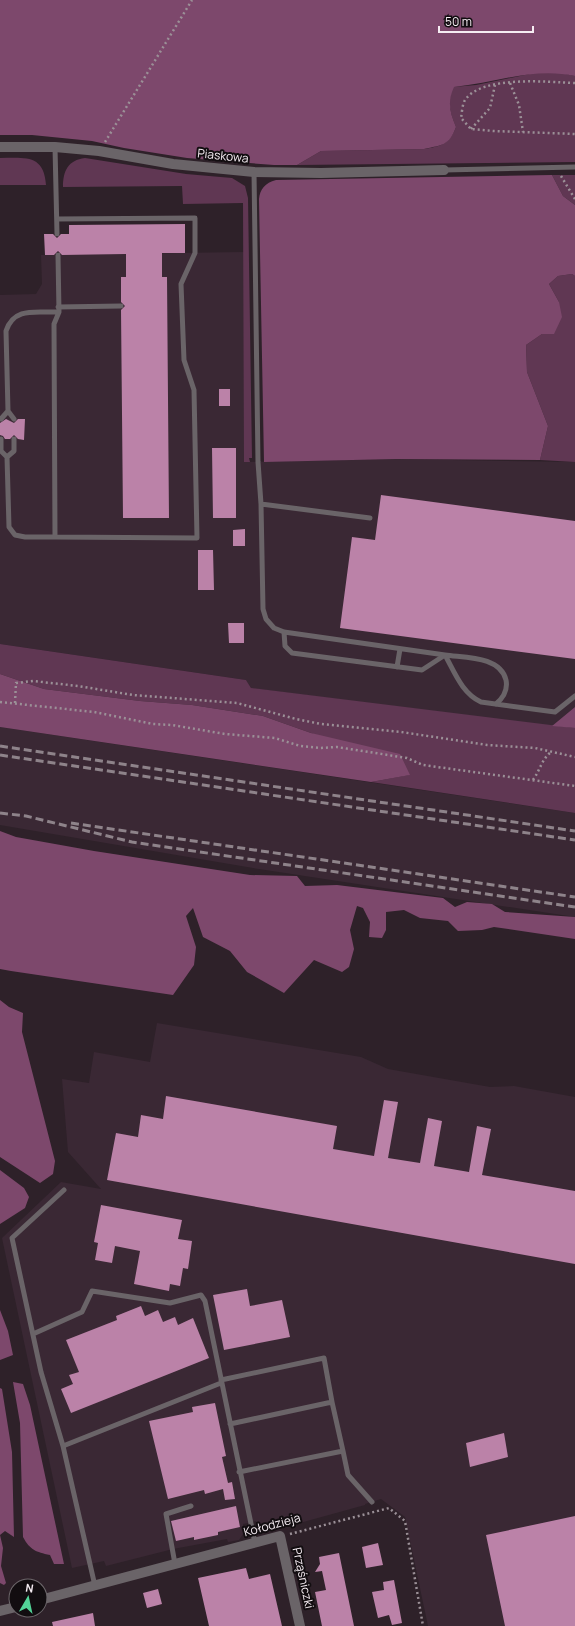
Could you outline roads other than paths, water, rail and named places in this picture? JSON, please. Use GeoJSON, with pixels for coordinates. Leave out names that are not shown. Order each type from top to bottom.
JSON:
{"type":"FeatureCollection","features":[{"type":"Feature","properties":{"kind":"street","name":"Piaskowa"},"geometry":{"type":"LineString","coordinates":[[0,147],[55,147],[99,151],[173,164],[254,172],[321,173],[444,170]]}},
{"type":"Feature","properties":{"kind":"street","name":"Kołodzieja"},"geometry":{"type":"LineString","coordinates":[[48,1598],[280,1536]]}},
{"type":"Feature","properties":{"kind":"street","name":"Prząśniczki"},"geometry":{"type":"LineString","coordinates":[[280,1536],[300,1626]]}},
{"type":"Feature","properties":{"kind":"lane"},"geometry":{"type":"LineString","coordinates":[[55,147],[57,234]]}},
{"type":"Feature","properties":{"kind":"lane"},"geometry":{"type":"LineString","coordinates":[[444,170],[575,167]]}},
{"type":"Feature","properties":{"kind":"lane"},"geometry":{"type":"LineString","coordinates":[[254,172],[258,462],[261,504],[261,597],[266,619],[274,628],[284,632],[487,661],[498,666],[504,674],[506,689],[503,698],[496,704]]}},
{"type":"Feature","properties":{"kind":"lane"},"geometry":{"type":"LineString","coordinates":[[1,439],[1,451],[7,458],[9,527],[15,535],[25,537],[55,538],[197,538],[194,390],[184,360],[181,284],[195,253],[195,218],[57,219]]}},
{"type":"Feature","properties":{"kind":"lane"},"geometry":{"type":"LineString","coordinates":[[55,538],[54,324],[59,310],[58,254]]}},
{"type":"Feature","properties":{"kind":"lane"},"geometry":{"type":"LineString","coordinates":[[14,419],[8,411],[6,331],[9,322],[21,313],[121,306]]}},
{"type":"Feature","properties":{"kind":"lane"},"geometry":{"type":"LineString","coordinates":[[2,419],[8,411]]}},
{"type":"Feature","properties":{"kind":"lane"},"geometry":{"type":"LineString","coordinates":[[7,458],[14,451],[14,439]]}},
{"type":"Feature","properties":{"kind":"lane"},"geometry":{"type":"LineString","coordinates":[[261,504],[370,518]]}},
{"type":"Feature","properties":{"kind":"lane"},"geometry":{"type":"LineString","coordinates":[[284,632],[285,646],[292,653],[422,670],[445,655]]}},
{"type":"Feature","properties":{"kind":"lane"},"geometry":{"type":"LineString","coordinates":[[397,667],[400,649]]}},
{"type":"Feature","properties":{"kind":"lane"},"geometry":{"type":"LineString","coordinates":[[445,655],[465,692],[471,698],[481,702],[555,712],[575,696]]}},
{"type":"Feature","properties":{"kind":"lane"},"geometry":{"type":"LineString","coordinates":[[64,1190],[12,1238],[40,1372],[63,1446],[95,1586]]}},
{"type":"Feature","properties":{"kind":"lane"},"geometry":{"type":"LineString","coordinates":[[33,1334],[82,1312],[92,1291],[170,1303],[200,1295],[205,1301],[239,1472],[255,1543]]}},
{"type":"Feature","properties":{"kind":"lane"},"geometry":{"type":"LineString","coordinates":[[63,1446],[221,1382],[324,1358],[348,1475],[372,1502]]}},
{"type":"Feature","properties":{"kind":"lane"},"geometry":{"type":"LineString","coordinates":[[230,1424],[332,1402]]}},
{"type":"Feature","properties":{"kind":"lane"},"geometry":{"type":"LineString","coordinates":[[239,1472],[343,1451]]}},
{"type":"Feature","properties":{"kind":"lane"},"geometry":{"type":"LineString","coordinates":[[175,1564],[166,1514],[190,1506]]}},
{"type":"Feature","properties":{"kind":"railway"},"geometry":{"type":"LineString","coordinates":[[0,746],[575,831]]}},
{"type":"Feature","properties":{"kind":"railway"},"geometry":{"type":"LineString","coordinates":[[0,755],[575,840]]}},
{"type":"Feature","properties":{"kind":"railway"},"geometry":{"type":"LineString","coordinates":[[0,813],[26,816],[132,842],[575,907]]}},
{"type":"Feature","properties":{"kind":"railway"},"geometry":{"type":"LineString","coordinates":[[71,823],[575,897]]}}]}
